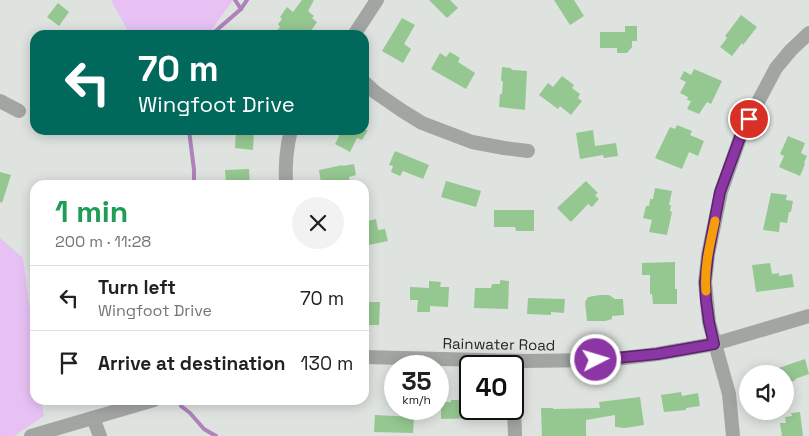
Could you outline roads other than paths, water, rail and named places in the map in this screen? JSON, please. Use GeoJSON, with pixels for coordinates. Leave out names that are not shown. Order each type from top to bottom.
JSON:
{"type":"FeatureCollection","features":[{"type":"Feature","properties":{"kind":"street"},"geometry":{"type":"LineString","coordinates":[[357,30],[377,0]]}},
{"type":"Feature","properties":{"kind":"street"},"geometry":{"type":"LineString","coordinates":[[733,436],[729,394],[709,322],[705,282],[708,255],[720,192],[742,132],[776,68],[809,33]]}},
{"type":"Feature","properties":{"kind":"street"},"geometry":{"type":"LineString","coordinates":[[369,86],[422,123],[472,142],[528,151]]}},
{"type":"Feature","properties":{"kind":"street"},"geometry":{"type":"LineString","coordinates":[[0,101],[19,111]]}},
{"type":"Feature","properties":{"kind":"street"},"geometry":{"type":"LineString","coordinates":[[286,180],[285,166],[289,135]]}},
{"type":"Feature","properties":{"kind":"street","name":"Rainwater Road"},"geometry":{"type":"LineString","coordinates":[[524,361],[624,358],[657,354],[714,344],[809,316]]}},
{"type":"Feature","properties":{"kind":"street","name":"Rainwater Road"},"geometry":{"type":"LineString","coordinates":[[369,357],[459,360]]}},
{"type":"Feature","properties":{"kind":"street"},"geometry":{"type":"LineString","coordinates":[[31,436],[137,405]]}},
{"type":"Feature","properties":{"kind":"street"},"geometry":{"type":"LineString","coordinates":[[93,418],[100,436]]}},
{"type":"Feature","properties":{"kind":"street"},"geometry":{"type":"LineString","coordinates":[[514,420],[515,436]]}},
{"type":"Feature","properties":{"kind":"waterway"},"geometry":{"type":"LineString","coordinates":[[235,0],[241,9]]}},
{"type":"Feature","properties":{"kind":"waterway"},"geometry":{"type":"LineString","coordinates":[[217,30],[241,9],[247,0]]}},
{"type":"Feature","properties":{"kind":"waterway"},"geometry":{"type":"LineString","coordinates":[[190,135],[194,180]]}},
{"type":"Feature","properties":{"kind":"waterway"},"geometry":{"type":"LineString","coordinates":[[181,406],[204,429],[216,436]]}}]}
